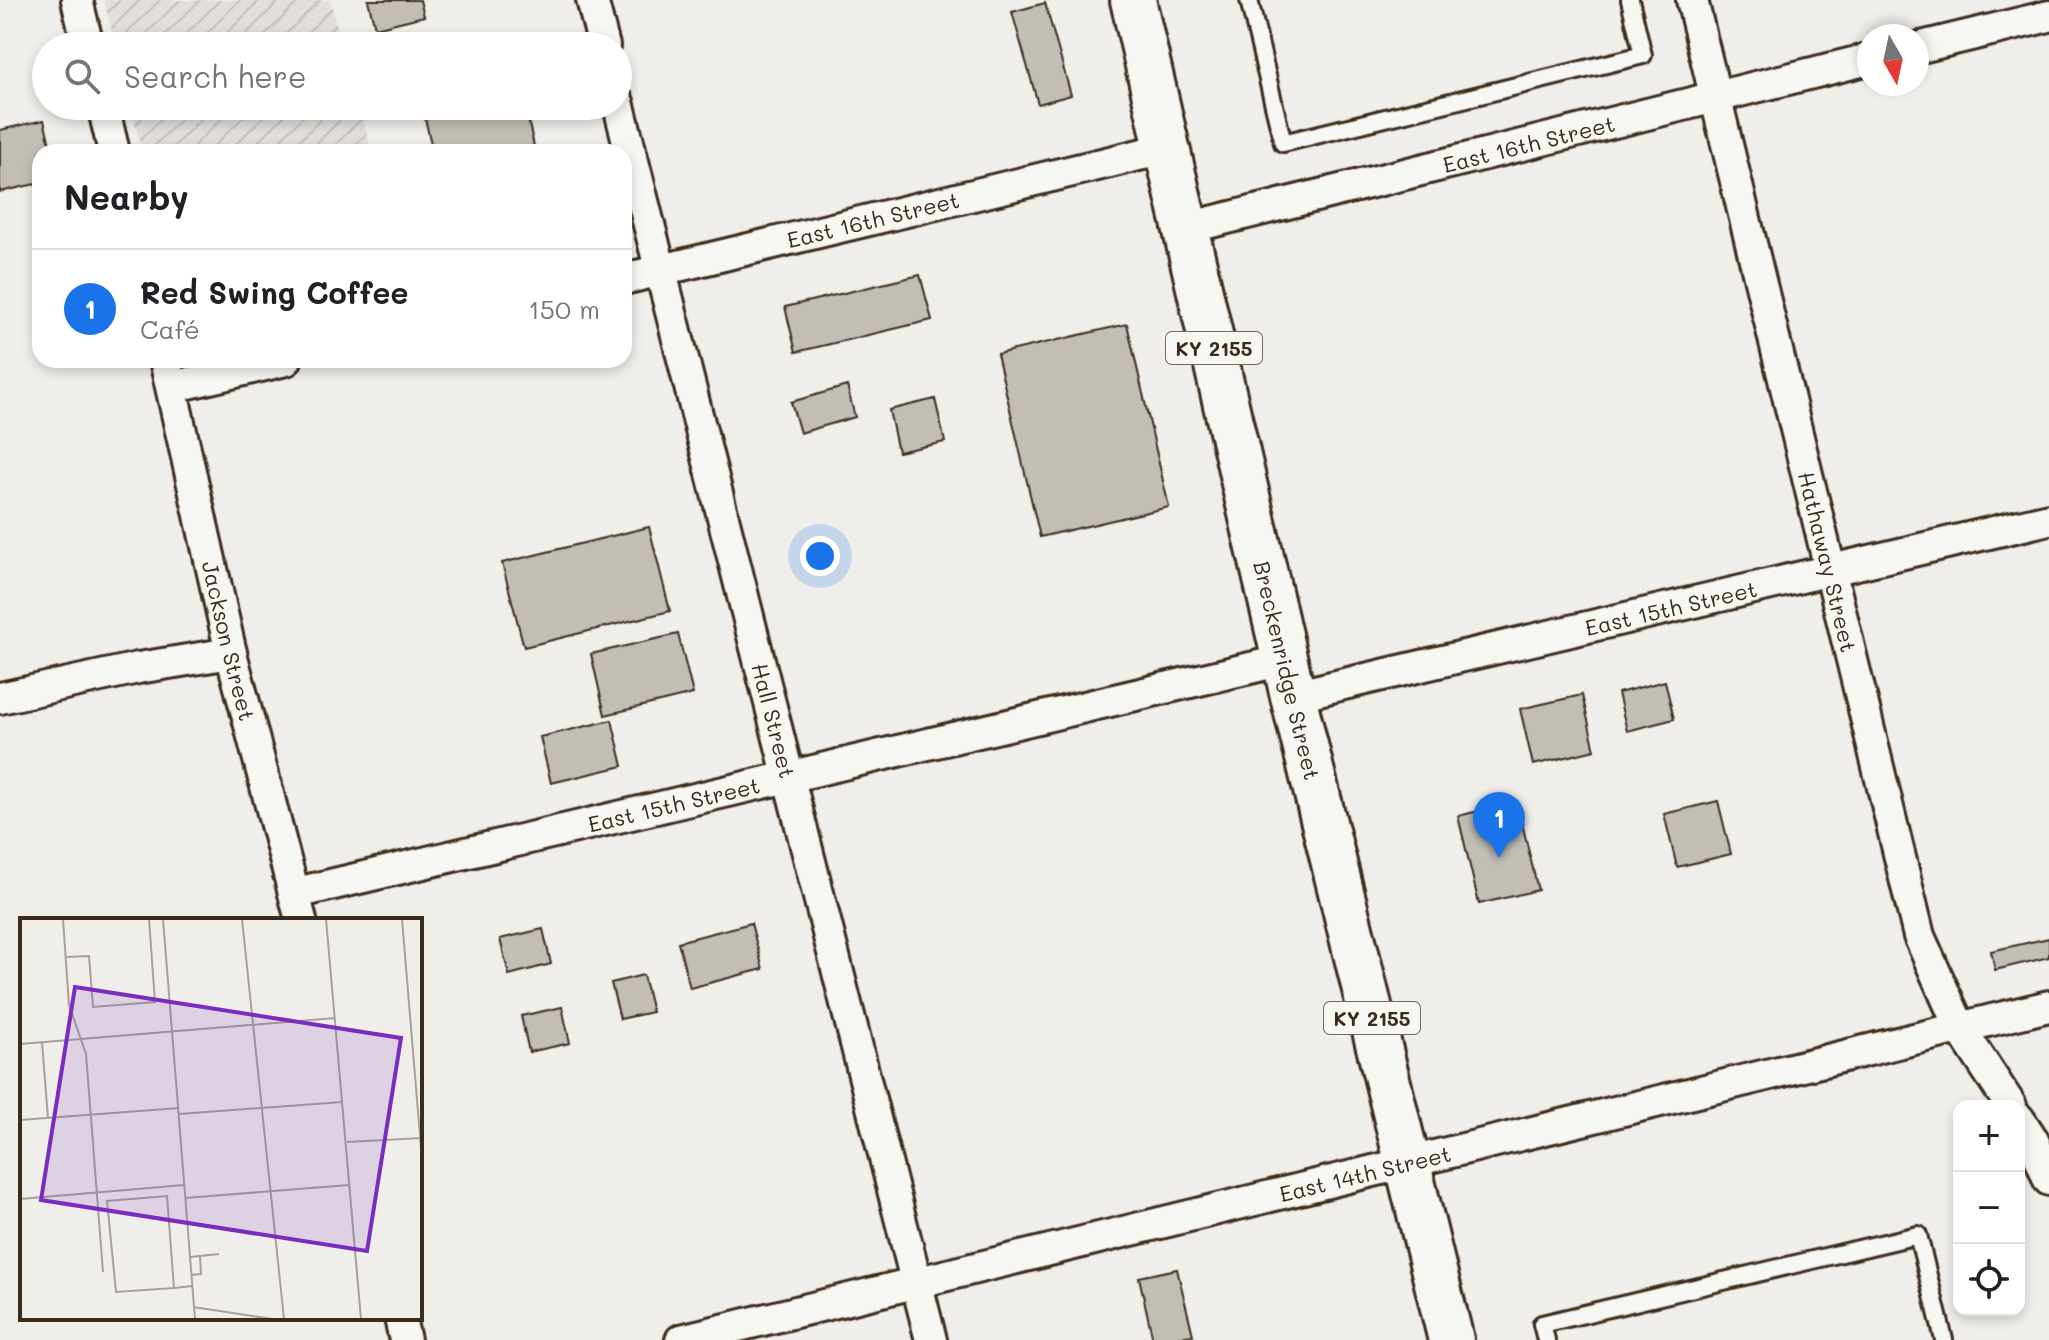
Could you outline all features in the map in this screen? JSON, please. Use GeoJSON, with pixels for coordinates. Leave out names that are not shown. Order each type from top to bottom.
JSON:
{"type":"FeatureCollection","features":[{"type":"Feature","properties":{"kind":"main road","name":"Breckenridge Street"},"geometry":{"type":"LineString","coordinates":[[1133,0],[1289,678],[1451,1340]]}},
{"type":"Feature","properties":{"kind":"street"},"geometry":{"type":"LineString","coordinates":[[77,0],[85,32]]}},
{"type":"Feature","properties":{"kind":"street"},"geometry":{"type":"LineString","coordinates":[[592,0],[600,32]]}},
{"type":"Feature","properties":{"kind":"street","name":"Hathaway Street"},"geometry":{"type":"LineString","coordinates":[[1692,0],[1919,936],[1960,1028],[2007,1100]]}},
{"type":"Feature","properties":{"kind":"street"},"geometry":{"type":"LineString","coordinates":[[1929,45],[2049,16]]}},
{"type":"Feature","properties":{"kind":"street","name":"East 16th Street"},"geometry":{"type":"LineString","coordinates":[[1187,228],[1857,62]]}},
{"type":"Feature","properties":{"kind":"street"},"geometry":{"type":"LineString","coordinates":[[106,120],[112,144]]}},
{"type":"Feature","properties":{"kind":"street","name":"Hall Street"},"geometry":{"type":"LineString","coordinates":[[623,120],[629,144]]}},
{"type":"Feature","properties":{"kind":"street","name":"East 16th Street"},"geometry":{"type":"LineString","coordinates":[[632,277],[1168,148]]}},
{"type":"Feature","properties":{"kind":"street","name":"Hall Street"},"geometry":{"type":"LineString","coordinates":[[632,157],[931,1340]]}},
{"type":"Feature","properties":{"kind":"street"},"geometry":{"type":"LineString","coordinates":[[168,374],[219,368]]}},
{"type":"Feature","properties":{"kind":"street","name":"Jackson Street"},"geometry":{"type":"LineString","coordinates":[[168,374],[231,653],[298,907]]}},
{"type":"Feature","properties":{"kind":"street","name":"East 15th Street"},"geometry":{"type":"LineString","coordinates":[[298,907],[787,775],[1830,572],[2049,519]]}},
{"type":"Feature","properties":{"kind":"street"},"geometry":{"type":"LineString","coordinates":[[0,698],[138,668],[231,653]]}},
{"type":"Feature","properties":{"kind":"street","name":"East 14th Street"},"geometry":{"type":"LineString","coordinates":[[681,1340],[2049,1006]]}},
{"type":"Feature","properties":{"kind":"street"},"geometry":{"type":"LineString","coordinates":[[2025,1128],[2049,1180]]}},
{"type":"Feature","properties":{"kind":"street"},"geometry":{"type":"LineString","coordinates":[[400,1320],[405,1340]]}},
{"type":"Feature","properties":{"kind":"lane"},"geometry":{"type":"LineString","coordinates":[[1249,0],[1283,143],[1643,55],[1630,0]]}},
{"type":"Feature","properties":{"kind":"lane"},"geometry":{"type":"LineString","coordinates":[[1546,1340],[1542,1324],[1918,1235],[1944,1340]]}},
{"type":"Feature","properties":{"kind":"shaded area"},"geometry":{"type":"Polygon","coordinates":[[[104,0],[330,0],[338,32],[112,32],[104,0]]]}},
{"type":"Feature","properties":{"kind":"shaded area"},"geometry":{"type":"Polygon","coordinates":[[[134,120],[363,120],[370,144],[140,144],[134,120]]]}},
{"type":"Feature","properties":{"kind":"building"},"geometry":{"type":"Polygon","coordinates":[[[368,0],[420,0],[424,16],[375,28],[368,0]]]}},
{"type":"Feature","properties":{"kind":"building"},"geometry":{"type":"Polygon","coordinates":[[[1045,3],[1071,95],[1038,104],[1012,12],[1045,3]]]}},
{"type":"Feature","properties":{"kind":"building"},"geometry":{"type":"Polygon","coordinates":[[[44,120],[50,144],[32,144],[32,185],[0,192],[0,130],[44,120]]]}},
{"type":"Feature","properties":{"kind":"building"},"geometry":{"type":"Polygon","coordinates":[[[425,120],[528,120],[534,144],[431,144],[425,120]]]}},
{"type":"Feature","properties":{"kind":"building"},"geometry":{"type":"Polygon","coordinates":[[[920,275],[932,320],[796,352],[785,307],[920,275]]]}},
{"type":"Feature","properties":{"kind":"building"},"geometry":{"type":"Polygon","coordinates":[[[1127,324],[1169,507],[1040,537],[997,354],[1127,324]]]}},
{"type":"Feature","properties":{"kind":"building"},"geometry":{"type":"Polygon","coordinates":[[[847,386],[855,417],[800,433],[791,402],[847,386]]]}},
{"type":"Feature","properties":{"kind":"building"},"geometry":{"type":"Polygon","coordinates":[[[935,399],[945,442],[898,452],[889,410],[935,399]]]}},
{"type":"Feature","properties":{"kind":"building"},"geometry":{"type":"Polygon","coordinates":[[[649,527],[670,611],[524,647],[502,563],[649,527]]]}},
{"type":"Feature","properties":{"kind":"building"},"geometry":{"type":"Polygon","coordinates":[[[678,634],[693,694],[605,715],[591,654],[678,634]]]}},
{"type":"Feature","properties":{"kind":"building"},"geometry":{"type":"Polygon","coordinates":[[[1665,681],[1674,719],[1627,731],[1618,693],[1665,681]]]}},
{"type":"Feature","properties":{"kind":"building"},"geometry":{"type":"Polygon","coordinates":[[[1582,695],[1595,750],[1533,765],[1520,709],[1582,695]]]}},
{"type":"Feature","properties":{"kind":"building"},"geometry":{"type":"Polygon","coordinates":[[[612,720],[623,766],[551,783],[540,737],[612,720]]]}},
{"type":"Feature","properties":{"kind":"building"},"geometry":{"type":"Polygon","coordinates":[[[1718,801],[1731,854],[1677,867],[1664,814],[1718,801]]]}},
{"type":"Feature","properties":{"kind":"building"},"geometry":{"type":"Polygon","coordinates":[[[1517,802],[1538,890],[1479,904],[1458,816],[1517,802]]]}},
{"type":"Feature","properties":{"kind":"building"},"geometry":{"type":"Polygon","coordinates":[[[751,923],[763,969],[690,988],[678,942],[751,923]]]}},
{"type":"Feature","properties":{"kind":"building"},"geometry":{"type":"Polygon","coordinates":[[[543,929],[551,964],[509,975],[500,939],[543,929]]]}},
{"type":"Feature","properties":{"kind":"building"},"geometry":{"type":"Polygon","coordinates":[[[2049,938],[2049,957],[1995,970],[1991,951],[2049,938]]]}},
{"type":"Feature","properties":{"kind":"building"},"geometry":{"type":"Polygon","coordinates":[[[643,975],[652,1012],[620,1019],[611,983],[643,975]]]}},
{"type":"Feature","properties":{"kind":"building"},"geometry":{"type":"Polygon","coordinates":[[[562,1007],[570,1043],[529,1052],[521,1016],[562,1007]]]}},
{"type":"Feature","properties":{"kind":"building"},"geometry":{"type":"Polygon","coordinates":[[[1177,1269],[1193,1335],[1153,1340],[1139,1277],[1177,1269]]]}},
{"type":"Feature","properties":{"kind":"place","name":"Red Swing Coffee"},"geometry":{"type":"Point","coordinates":[1499,858]}}]}
